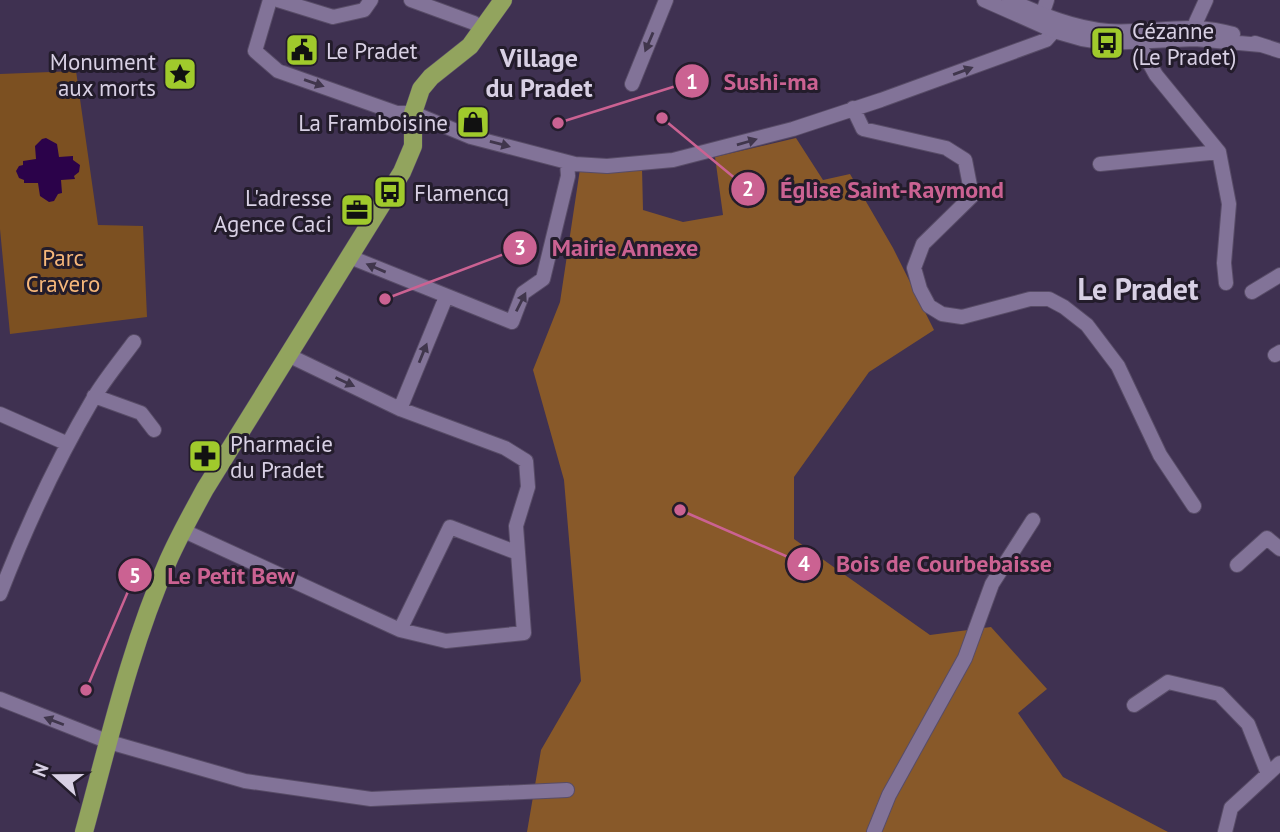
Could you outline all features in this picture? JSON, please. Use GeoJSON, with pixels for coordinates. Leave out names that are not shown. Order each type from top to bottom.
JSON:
{"type":"FeatureCollection","features":[{"type":"Feature","properties":{"kind":"main road"},"geometry":{"type":"LineString","coordinates":[[84,832],[149,610],[182,530],[402,172],[413,146],[413,113],[421,89],[431,77],[470,46],[503,0]]}},
{"type":"Feature","properties":{"kind":"street"},"geometry":{"type":"LineString","coordinates":[[270,0],[255,51],[278,71],[397,113],[413,113],[471,137],[570,167],[673,160],[793,129],[1046,40],[1054,31]]}},
{"type":"Feature","properties":{"kind":"street"},"geometry":{"type":"LineString","coordinates":[[278,0],[333,17],[364,10],[371,0]]}},
{"type":"Feature","properties":{"kind":"street"},"geometry":{"type":"LineString","coordinates":[[411,0],[474,23],[482,31]]}},
{"type":"Feature","properties":{"kind":"street"},"geometry":{"type":"LineString","coordinates":[[632,84],[666,0]]}},
{"type":"Feature","properties":{"kind":"street"},"geometry":{"type":"LineString","coordinates":[[984,0],[1086,28],[1137,36]]}},
{"type":"Feature","properties":{"kind":"street"},"geometry":{"type":"LineString","coordinates":[[1009,0],[1035,15],[1054,31],[1082,39],[1107,43],[1137,36],[1195,33],[1280,51]]}},
{"type":"Feature","properties":{"kind":"street"},"geometry":{"type":"LineString","coordinates":[[1026,47],[1034,29],[1035,15],[1047,0]]}},
{"type":"Feature","properties":{"kind":"street"},"geometry":{"type":"LineString","coordinates":[[1195,33],[1206,0]]}},
{"type":"Feature","properties":{"kind":"street"},"geometry":{"type":"LineString","coordinates":[[1137,36],[1156,75],[1219,152],[1229,204],[1224,263],[1226,283]]}},
{"type":"Feature","properties":{"kind":"street"},"geometry":{"type":"LineString","coordinates":[[853,108],[863,130],[946,148],[965,160],[972,196],[923,244],[914,268],[920,289],[929,306],[942,314],[962,317],[1030,299],[1049,299],[1080,319],[1118,366],[1160,454],[1194,506]]}},
{"type":"Feature","properties":{"kind":"street"},"geometry":{"type":"LineString","coordinates":[[1100,164],[1219,152]]}},
{"type":"Feature","properties":{"kind":"street"},"geometry":{"type":"LineString","coordinates":[[351,257],[512,322],[523,293],[543,279],[570,167]]}},
{"type":"Feature","properties":{"kind":"street"},"geometry":{"type":"LineString","coordinates":[[1252,292],[1280,275]]}},
{"type":"Feature","properties":{"kind":"street"},"geometry":{"type":"LineString","coordinates":[[400,409],[446,297]]}},
{"type":"Feature","properties":{"kind":"street"},"geometry":{"type":"LineString","coordinates":[[0,594],[6,559],[94,397],[134,342]]}},
{"type":"Feature","properties":{"kind":"street"},"geometry":{"type":"LineString","coordinates":[[182,530],[400,630],[446,641],[524,633],[516,526],[528,487],[526,461],[505,448],[400,409],[289,356]]}},
{"type":"Feature","properties":{"kind":"street"},"geometry":{"type":"LineString","coordinates":[[94,397],[141,413],[154,430]]}},
{"type":"Feature","properties":{"kind":"street"},"geometry":{"type":"LineString","coordinates":[[0,414],[68,444]]}},
{"type":"Feature","properties":{"kind":"street"},"geometry":{"type":"LineString","coordinates":[[874,832],[895,784],[965,658],[992,584],[1033,520]]}},
{"type":"Feature","properties":{"kind":"street"},"geometry":{"type":"LineString","coordinates":[[400,630],[450,527],[518,553]]}},
{"type":"Feature","properties":{"kind":"street"},"geometry":{"type":"LineString","coordinates":[[1237,565],[1266,538],[1280,549]]}},
{"type":"Feature","properties":{"kind":"street"},"geometry":{"type":"LineString","coordinates":[[1133,705],[1168,682],[1219,694],[1248,724],[1268,774]]}},
{"type":"Feature","properties":{"kind":"street"},"geometry":{"type":"LineString","coordinates":[[0,699],[109,742],[245,781],[371,799],[567,790]]}},
{"type":"Feature","properties":{"kind":"street"},"geometry":{"type":"LineString","coordinates":[[1225,832],[1231,808],[1280,763]]}},
{"type":"Feature","properties":{"kind":"green space","name":"Parc Cravero"},"geometry":{"type":"Polygon","coordinates":[[[76,71],[98,225],[143,226],[147,317],[10,334],[0,229],[0,74],[76,71]]]}},
{"type":"Feature","properties":{"kind":"shaded area"},"geometry":{"type":"Polygon","coordinates":[[[46,138],[57,144],[59,157],[73,156],[73,160],[80,165],[75,179],[61,180],[62,193],[49,202],[40,196],[38,183],[24,183],[16,171],[23,165],[23,161],[36,159],[35,146],[46,138]]]}},
{"type":"Feature","properties":{"kind":"shaded area"},"geometry":{"type":"Polygon","coordinates":[[[796,138],[823,180],[850,174],[893,248],[934,330],[869,372],[794,477],[794,539],[930,635],[991,627],[1047,689],[1018,713],[1063,777],[1168,832],[527,832],[541,750],[581,681],[564,480],[533,370],[560,302],[580,169],[642,168],[643,210],[683,222],[723,215],[715,157],[796,138]]]}},
{"type":"Feature","properties":{"kind":"place","name":"Cézanne (Le Pradet)"},"geometry":{"type":"Point","coordinates":[1107,43]}},
{"type":"Feature","properties":{"kind":"place","name":"Le Pradet"},"geometry":{"type":"Point","coordinates":[302,50]}},
{"type":"Feature","properties":{"kind":"place","name":"Monument aux morts"},"geometry":{"type":"Point","coordinates":[180,74]}},
{"type":"Feature","properties":{"kind":"place","name":"Église Saint-Raymond"},"geometry":{"type":"Point","coordinates":[662,118]}},
{"type":"Feature","properties":{"kind":"place","name":"La Framboisine"},"geometry":{"type":"Point","coordinates":[473,122]}},
{"type":"Feature","properties":{"kind":"place","name":"Sushi-ma"},"geometry":{"type":"Point","coordinates":[558,123]}},
{"type":"Feature","properties":{"kind":"place","name":"Flamencq"},"geometry":{"type":"Point","coordinates":[390,192]}},
{"type":"Feature","properties":{"kind":"place","name":"L'adresse Agence Caci"},"geometry":{"type":"Point","coordinates":[357,210]}},
{"type":"Feature","properties":{"kind":"place","name":"Mairie Annexe"},"geometry":{"type":"Point","coordinates":[385,299]}},
{"type":"Feature","properties":{"kind":"place","name":"Pharmacie du Pradet"},"geometry":{"type":"Point","coordinates":[205,456]}},
{"type":"Feature","properties":{"kind":"place","name":"Bois de Courbebaisse"},"geometry":{"type":"Point","coordinates":[680,510]}},
{"type":"Feature","properties":{"kind":"place","name":"Le Petit Bew"},"geometry":{"type":"Point","coordinates":[86,690]}},
{"type":"Feature","properties":{"kind":"district","name":"Village du Pradet"},"geometry":{"type":"Point","coordinates":[539,72]}},
{"type":"Feature","properties":{"kind":"district","name":"Le Pradet"},"geometry":{"type":"Point","coordinates":[1138,288]}}]}
